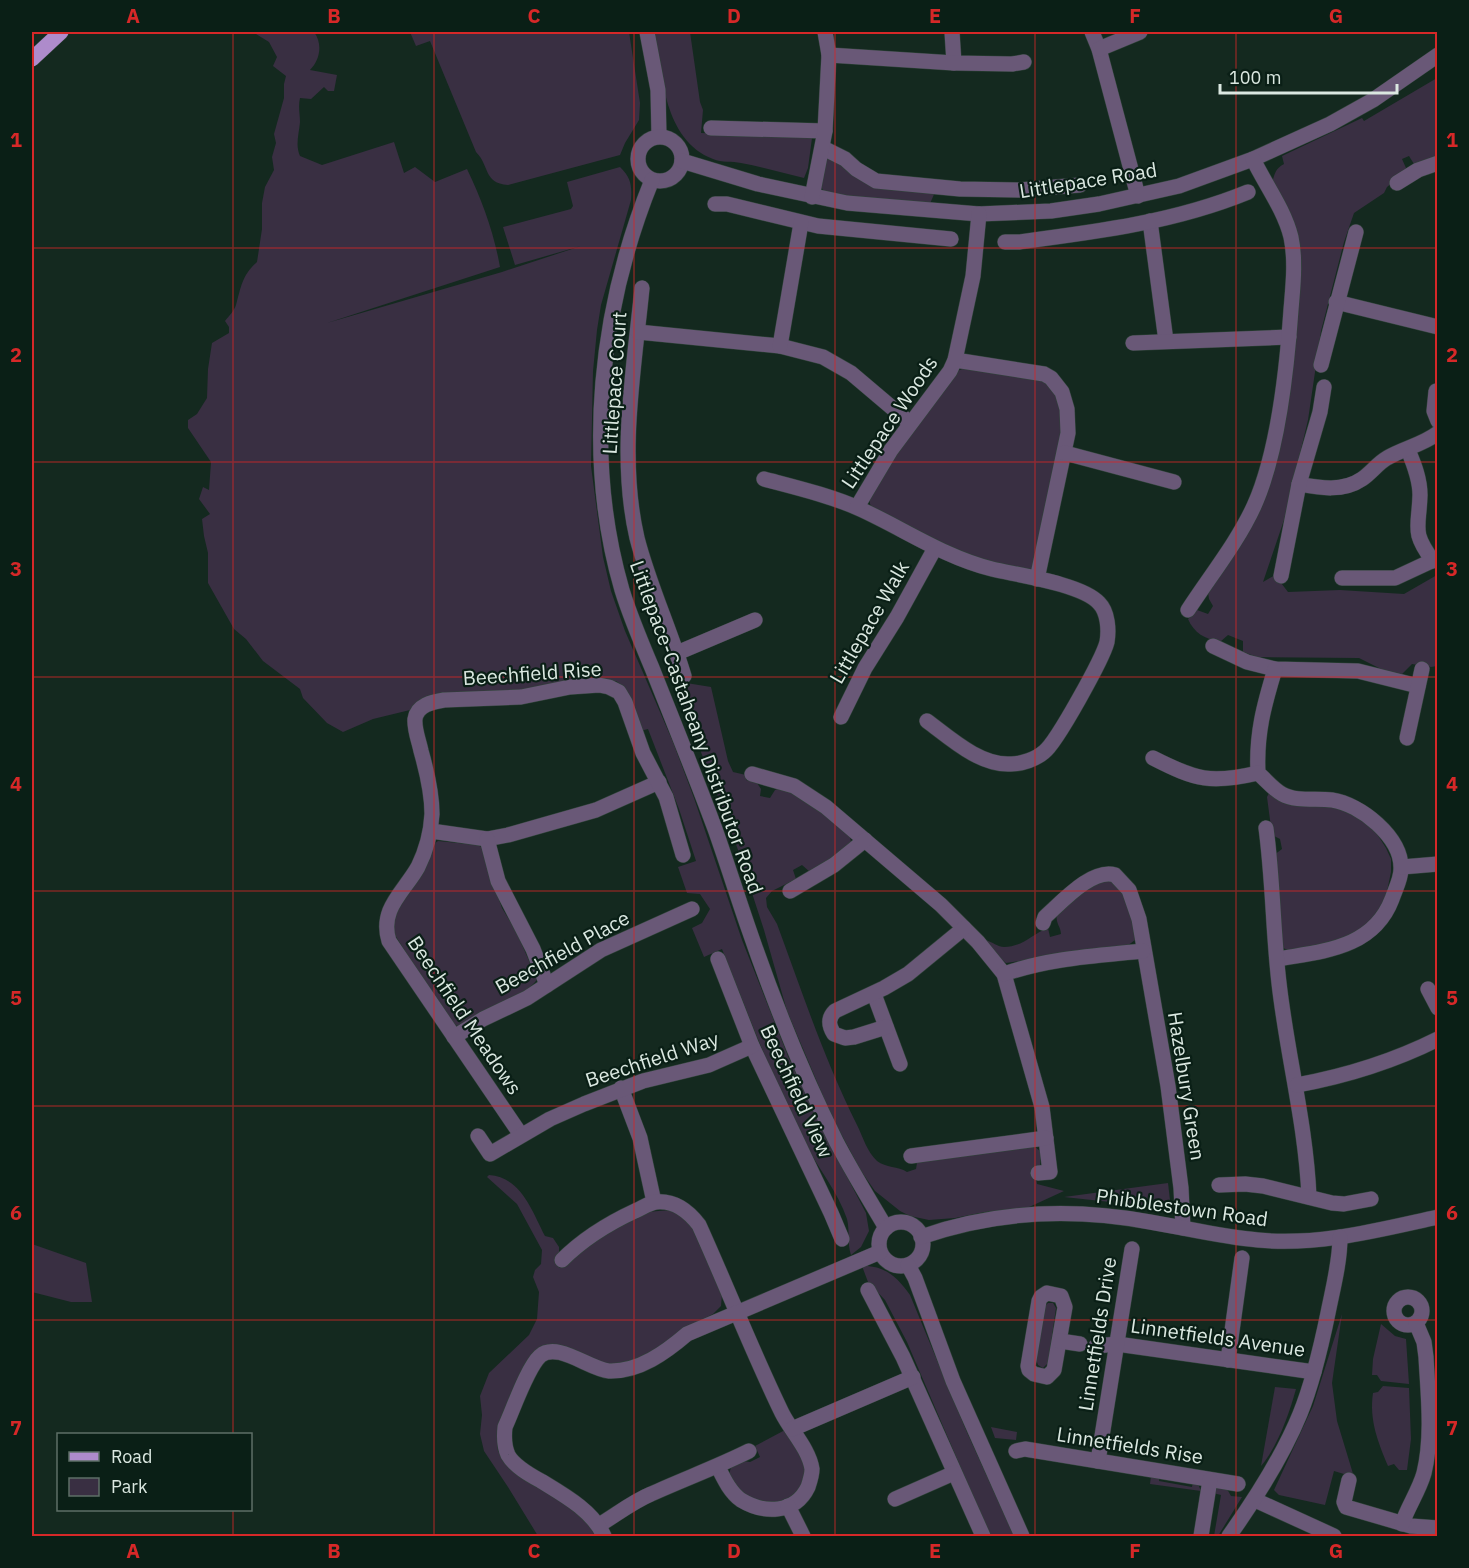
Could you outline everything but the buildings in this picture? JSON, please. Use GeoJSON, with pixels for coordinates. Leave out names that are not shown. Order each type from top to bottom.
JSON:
{"type":"FeatureCollection","features":[{"type":"Feature","properties":{"kind":"main road"},"geometry":{"type":"LineString","coordinates":[[32,58],[61,32]]}},
{"type":"Feature","properties":{"kind":"street"},"geometry":{"type":"LineString","coordinates":[[647,32],[658,90],[659,136]]}},
{"type":"Feature","properties":{"kind":"street"},"geometry":{"type":"LineString","coordinates":[[812,196],[825,131],[829,55],[825,32]]}},
{"type":"Feature","properties":{"kind":"street"},"geometry":{"type":"LineString","coordinates":[[952,32],[954,63]]}},
{"type":"Feature","properties":{"kind":"street"},"geometry":{"type":"LineString","coordinates":[[1092,32],[1100,49],[1138,196]]}},
{"type":"Feature","properties":{"kind":"street"},"geometry":{"type":"LineString","coordinates":[[1100,49],[1140,32]]}},
{"type":"Feature","properties":{"kind":"street"},"geometry":{"type":"LineString","coordinates":[[829,55],[954,63],[1024,62]]}},
{"type":"Feature","properties":{"kind":"street","name":"Littlepace Road"},"geometry":{"type":"LineString","coordinates":[[682,161],[758,184],[847,203],[979,214],[1051,211],[1138,196],[1179,186],[1253,159],[1330,124],[1373,100],[1437,55]]}},
{"type":"Feature","properties":{"kind":"street"},"geometry":{"type":"LineString","coordinates":[[711,128],[825,131]]}},
{"type":"Feature","properties":{"kind":"street"},"geometry":{"type":"LineString","coordinates":[[659,136],[674,142],[682,154],[681,167],[672,178],[665,181],[652,180],[641,171],[637,158],[642,144],[659,136]]}},
{"type":"Feature","properties":{"kind":"street"},"geometry":{"type":"LineString","coordinates":[[823,148],[845,159],[876,181],[1019,190],[1070,181]]}},
{"type":"Feature","properties":{"kind":"street"},"geometry":{"type":"LineString","coordinates":[[1188,610],[1243,526],[1259,494],[1274,437],[1289,337],[1295,271],[1290,235],[1280,210],[1253,159]]}},
{"type":"Feature","properties":{"kind":"street"},"geometry":{"type":"LineString","coordinates":[[1397,183],[1418,170],[1437,164]]}},
{"type":"Feature","properties":{"kind":"street","name":"Littlepace-Castaheany Distributor Road"},"geometry":{"type":"LineString","coordinates":[[652,180],[623,264],[609,332],[601,453],[602,488],[610,545],[630,612],[715,830],[762,967],[799,1059],[835,1139],[886,1228]]}},
{"type":"Feature","properties":{"kind":"street"},"geometry":{"type":"LineString","coordinates":[[1014,246],[1086,234],[1234,203],[1248,192]]}},
{"type":"Feature","properties":{"kind":"street"},"geometry":{"type":"LineString","coordinates":[[715,204],[727,204],[801,223],[935,244],[951,239]]}},
{"type":"Feature","properties":{"kind":"street","name":"Littlepace Woods"},"geometry":{"type":"LineString","coordinates":[[857,507],[910,423],[950,371],[955,360],[973,276],[979,214]]}},
{"type":"Feature","properties":{"kind":"street"},"geometry":{"type":"LineString","coordinates":[[1150,221],[1166,340]]}},
{"type":"Feature","properties":{"kind":"street"},"geometry":{"type":"LineString","coordinates":[[780,346],[801,223]]}},
{"type":"Feature","properties":{"kind":"street"},"geometry":{"type":"LineString","coordinates":[[1321,365],[1356,232]]}},
{"type":"Feature","properties":{"kind":"street","name":"Littlepace Court"},"geometry":{"type":"LineString","coordinates":[[642,288],[628,417],[630,498],[646,573],[684,676]]}},
{"type":"Feature","properties":{"kind":"street"},"geometry":{"type":"LineString","coordinates":[[1336,302],[1437,327]]}},
{"type":"Feature","properties":{"kind":"street"},"geometry":{"type":"LineString","coordinates":[[638,332],[780,346],[823,357],[851,373],[910,423]]}},
{"type":"Feature","properties":{"kind":"street"},"geometry":{"type":"LineString","coordinates":[[1133,343],[1289,337]]}},
{"type":"Feature","properties":{"kind":"street","name":"Littlepace Woods"},"geometry":{"type":"LineString","coordinates":[[764,479],[857,507],[969,563],[1037,579],[1067,439],[1067,409],[1062,392],[1051,378],[1037,372],[955,360]]}},
{"type":"Feature","properties":{"kind":"street"},"geometry":{"type":"LineString","coordinates":[[1281,576],[1299,484],[1320,412],[1324,387]]}},
{"type":"Feature","properties":{"kind":"street"},"geometry":{"type":"LineString","coordinates":[[1436,391],[1434,411],[1437,421]]}},
{"type":"Feature","properties":{"kind":"street"},"geometry":{"type":"LineString","coordinates":[[1299,484],[1321,488],[1351,486],[1387,458],[1408,450],[1437,433]]}},
{"type":"Feature","properties":{"kind":"street"},"geometry":{"type":"LineString","coordinates":[[1342,578],[1395,578],[1435,560],[1423,547],[1418,534],[1419,480],[1408,450]]}},
{"type":"Feature","properties":{"kind":"street"},"geometry":{"type":"LineString","coordinates":[[1065,453],[1174,482]]}},
{"type":"Feature","properties":{"kind":"street","name":"Littlepace Walk"},"geometry":{"type":"LineString","coordinates":[[841,717],[865,668],[897,617],[935,548]]}},
{"type":"Feature","properties":{"kind":"street"},"geometry":{"type":"LineString","coordinates":[[927,722],[980,757],[1004,764],[1036,758],[1049,747],[1105,648],[1107,625],[1102,605],[1092,596],[1037,579]]}},
{"type":"Feature","properties":{"kind":"street"},"geometry":{"type":"LineString","coordinates":[[677,653],[755,620]]}},
{"type":"Feature","properties":{"kind":"street"},"geometry":{"type":"LineString","coordinates":[[1213,646],[1247,662],[1275,669],[1358,671],[1418,686]]}},
{"type":"Feature","properties":{"kind":"street"},"geometry":{"type":"LineString","coordinates":[[1275,669],[1259,726],[1258,773],[1283,795],[1347,803],[1368,814],[1396,850],[1402,867],[1390,904],[1382,918],[1364,937],[1345,946],[1278,959]]}},
{"type":"Feature","properties":{"kind":"street"},"geometry":{"type":"LineString","coordinates":[[1407,738],[1422,669]]}},
{"type":"Feature","properties":{"kind":"street","name":"Beechfield Rise"},"geometry":{"type":"LineString","coordinates":[[418,712],[431,702],[521,697],[570,687],[599,685],[619,692],[626,702],[636,737],[666,797],[683,855]]}},
{"type":"Feature","properties":{"kind":"street","name":"Beechfield Meadows"},"geometry":{"type":"LineString","coordinates":[[418,712],[415,719],[431,791],[431,831],[417,868],[388,914],[386,929],[389,940],[520,1135]]}},
{"type":"Feature","properties":{"kind":"street"},"geometry":{"type":"LineString","coordinates":[[1153,758],[1184,774],[1207,779],[1230,779],[1258,773]]}},
{"type":"Feature","properties":{"kind":"street"},"geometry":{"type":"LineString","coordinates":[[752,774],[786,782],[817,800],[916,881],[964,928],[1004,974],[1042,1107],[1050,1172],[1038,1173]]}},
{"type":"Feature","properties":{"kind":"street"},"geometry":{"type":"LineString","coordinates":[[431,831],[487,839],[550,825],[596,810],[659,782]]}},
{"type":"Feature","properties":{"kind":"street"},"geometry":{"type":"LineString","coordinates":[[1266,828],[1274,845],[1279,985],[1297,1085],[1308,1197]]}},
{"type":"Feature","properties":{"kind":"street"},"geometry":{"type":"LineString","coordinates":[[487,839],[498,881],[533,949],[547,985]]}},
{"type":"Feature","properties":{"kind":"street"},"geometry":{"type":"LineString","coordinates":[[790,891],[834,865],[865,840]]}},
{"type":"Feature","properties":{"kind":"street"},"geometry":{"type":"LineString","coordinates":[[1402,867],[1437,864]]}},
{"type":"Feature","properties":{"kind":"street","name":"Hazelbury Green"},"geometry":{"type":"LineString","coordinates":[[1043,923],[1045,917],[1077,889],[1102,874],[1115,875],[1125,884],[1135,904],[1168,1086],[1181,1188],[1183,1228]]}},
{"type":"Feature","properties":{"kind":"street","name":"Beechfield Place"},"geometry":{"type":"LineString","coordinates":[[454,1037],[483,1019],[526,998],[601,950],[693,909]]}},
{"type":"Feature","properties":{"kind":"street"},"geometry":{"type":"LineString","coordinates":[[886,1027],[845,1038],[834,1034],[830,1027],[830,1016],[835,1011],[874,994],[908,974],[964,928]]}},
{"type":"Feature","properties":{"kind":"street"},"geometry":{"type":"LineString","coordinates":[[1004,974],[1033,964],[1143,951]]}},
{"type":"Feature","properties":{"kind":"street","name":"Beechfield View"},"geometry":{"type":"LineString","coordinates":[[718,959],[752,1046],[842,1239]]}},
{"type":"Feature","properties":{"kind":"street"},"geometry":{"type":"LineString","coordinates":[[1428,989],[1437,1008]]}},
{"type":"Feature","properties":{"kind":"street"},"geometry":{"type":"LineString","coordinates":[[874,994],[900,1064]]}},
{"type":"Feature","properties":{"kind":"street"},"geometry":{"type":"LineString","coordinates":[[1297,1085],[1368,1068],[1404,1055],[1437,1039]]}},
{"type":"Feature","properties":{"kind":"street","name":"Beechfield Way"},"geometry":{"type":"LineString","coordinates":[[478,1136],[490,1154],[550,1119],[621,1088],[709,1065],[752,1046]]}},
{"type":"Feature","properties":{"kind":"street"},"geometry":{"type":"LineString","coordinates":[[621,1088],[640,1138],[654,1202]]}},
{"type":"Feature","properties":{"kind":"street"},"geometry":{"type":"LineString","coordinates":[[911,1156],[1046,1138]]}},
{"type":"Feature","properties":{"kind":"street"},"geometry":{"type":"LineString","coordinates":[[1219,1185],[1263,1186],[1338,1204],[1371,1199]]}},
{"type":"Feature","properties":{"kind":"street"},"geometry":{"type":"LineString","coordinates":[[567,1250],[613,1220],[654,1202],[678,1206],[689,1212],[699,1225],[736,1313],[783,1415],[807,1455],[812,1471],[811,1480],[805,1492],[788,1506],[779,1510],[765,1509],[740,1499],[731,1490],[718,1467]]}},
{"type":"Feature","properties":{"kind":"street","name":"Phibblestown Road"},"geometry":{"type":"LineString","coordinates":[[921,1237],[975,1221],[1042,1214],[1085,1214],[1149,1221],[1259,1240],[1304,1241],[1340,1237],[1437,1217]]}},
{"type":"Feature","properties":{"kind":"street"},"geometry":{"type":"LineString","coordinates":[[906,1223],[913,1226],[923,1244],[919,1257],[908,1265],[888,1263],[880,1252],[879,1239],[886,1228],[892,1224],[906,1223]]}},
{"type":"Feature","properties":{"kind":"street"},"geometry":{"type":"LineString","coordinates":[[1229,1536],[1255,1500],[1299,1415],[1314,1372],[1337,1272],[1340,1237]]}},
{"type":"Feature","properties":{"kind":"street","name":"Linnetfields Drive"},"geometry":{"type":"LineString","coordinates":[[1098,1461],[1131,1250]]}},
{"type":"Feature","properties":{"kind":"street"},"geometry":{"type":"LineString","coordinates":[[749,1450],[718,1467],[650,1494],[623,1509],[601,1531],[579,1506],[528,1474],[509,1457],[504,1437],[505,1427],[532,1366],[541,1355],[552,1351],[559,1352],[609,1371],[642,1364],[662,1353],[687,1334],[880,1252]]}},
{"type":"Feature","properties":{"kind":"street"},"geometry":{"type":"LineString","coordinates":[[1228,1360],[1242,1258]]}},
{"type":"Feature","properties":{"kind":"street"},"geometry":{"type":"LineString","coordinates":[[908,1265],[915,1278],[953,1381],[1022,1536]]}},
{"type":"Feature","properties":{"kind":"street"},"geometry":{"type":"LineString","coordinates":[[868,1290],[913,1377],[983,1536]]}},
{"type":"Feature","properties":{"kind":"street"},"geometry":{"type":"LineString","coordinates":[[1047,1293],[1061,1296],[1064,1302],[1060,1341],[1053,1373],[1047,1377],[1030,1372],[1028,1366],[1039,1301],[1047,1293]]}},
{"type":"Feature","properties":{"kind":"street"},"geometry":{"type":"LineString","coordinates":[[1402,1524],[1423,1476],[1427,1454],[1426,1357],[1424,1342],[1416,1323]]}},
{"type":"Feature","properties":{"kind":"street"},"geometry":{"type":"LineString","coordinates":[[1060,1341],[1080,1344]]}},
{"type":"Feature","properties":{"kind":"street","name":"Linnetfields Avenue"},"geometry":{"type":"LineString","coordinates":[[1096,1346],[1117,1344],[1314,1372]]}},
{"type":"Feature","properties":{"kind":"street"},"geometry":{"type":"LineString","coordinates":[[792,1430],[913,1377]]}},
{"type":"Feature","properties":{"kind":"street","name":"Linnetfields Rise"},"geometry":{"type":"LineString","coordinates":[[1016,1451],[1025,1449],[1238,1484]]}},
{"type":"Feature","properties":{"kind":"street"},"geometry":{"type":"LineString","coordinates":[[895,1499],[954,1473]]}},
{"type":"Feature","properties":{"kind":"street"},"geometry":{"type":"LineString","coordinates":[[1201,1536],[1210,1480]]}},
{"type":"Feature","properties":{"kind":"street"},"geometry":{"type":"LineString","coordinates":[[1349,1480],[1344,1502],[1346,1507],[1402,1524],[1437,1528]]}},
{"type":"Feature","properties":{"kind":"street"},"geometry":{"type":"LineString","coordinates":[[1255,1500],[1334,1536]]}},
{"type":"Feature","properties":{"kind":"street"},"geometry":{"type":"LineString","coordinates":[[788,1506],[802,1536]]}},
{"type":"Feature","properties":{"kind":"green space"},"geometry":{"type":"Polygon","coordinates":[[[253,32],[314,32],[319,42],[319,52],[310,70],[337,75],[334,91],[328,91],[324,87],[311,99],[300,98],[298,144],[300,156],[322,165],[394,142],[404,173],[415,167],[435,182],[467,169],[491,229],[500,267],[327,323],[502,272],[581,246],[515,265],[503,227],[571,209],[573,206],[567,182],[620,167],[629,178],[631,200],[601,305],[593,371],[591,466],[603,557],[611,591],[625,631],[673,742],[742,940],[788,1056],[822,1129],[866,1213],[869,1231],[861,1247],[851,1255],[848,1223],[843,1209],[805,1143],[782,1096],[722,949],[704,957],[692,928],[702,923],[710,909],[700,894],[687,893],[678,867],[696,861],[648,729],[640,731],[624,687],[616,681],[610,681],[415,704],[410,710],[373,719],[343,732],[327,723],[303,698],[300,689],[263,661],[246,639],[234,629],[208,583],[208,553],[202,519],[210,514],[199,499],[203,487],[209,490],[211,462],[188,428],[188,420],[197,414],[207,398],[212,343],[229,333],[229,327],[225,321],[235,307],[245,277],[257,262],[262,229],[262,203],[265,187],[274,170],[272,157],[276,143],[274,134],[284,98],[286,76],[273,66],[277,57],[269,42],[253,32]]]}},
{"type":"Feature","properties":{"kind":"green space"},"geometry":{"type":"Polygon","coordinates":[[[410,32],[629,32],[640,103],[639,120],[620,155],[508,185],[500,184],[491,177],[476,152],[430,41],[416,46],[410,32]]]}},
{"type":"Feature","properties":{"kind":"green space"},"geometry":{"type":"Polygon","coordinates":[[[655,32],[690,32],[703,110],[701,133],[812,138],[808,168],[804,178],[738,162],[716,160],[697,150],[684,137],[668,105],[655,32]]]}},
{"type":"Feature","properties":{"kind":"green space"},"geometry":{"type":"Polygon","coordinates":[[[1437,78],[1437,156],[1414,164],[1409,156],[1402,159],[1406,168],[1404,173],[1387,187],[1384,193],[1354,213],[1344,242],[1321,331],[1308,420],[1284,520],[1263,582],[1275,575],[1288,592],[1340,590],[1404,594],[1437,575],[1437,666],[1412,664],[1402,674],[1383,670],[1359,658],[1257,657],[1243,652],[1243,641],[1228,635],[1220,642],[1205,637],[1193,628],[1188,619],[1197,610],[1208,614],[1213,606],[1208,592],[1238,543],[1292,354],[1302,266],[1300,248],[1272,183],[1277,170],[1284,164],[1282,156],[1362,118],[1364,121],[1437,78]]]}},
{"type":"Feature","properties":{"kind":"green space"},"geometry":{"type":"Polygon","coordinates":[[[826,157],[935,192],[929,206],[826,194],[821,187],[826,157]]]}},
{"type":"Feature","properties":{"kind":"green space"},"geometry":{"type":"Polygon","coordinates":[[[965,368],[1047,382],[1061,404],[1061,440],[1034,565],[1025,571],[962,554],[873,509],[870,504],[869,496],[887,467],[957,371],[965,368]]]}},
{"type":"Feature","properties":{"kind":"green space"},"geometry":{"type":"Polygon","coordinates":[[[674,681],[711,687],[728,761],[733,772],[746,775],[746,780],[757,783],[761,789],[760,796],[770,798],[775,790],[782,787],[819,809],[850,837],[849,847],[810,872],[802,865],[793,870],[796,879],[772,891],[766,898],[767,907],[777,924],[814,1026],[870,1153],[877,1161],[907,1172],[916,1169],[917,1163],[923,1159],[1034,1146],[1041,1152],[1040,1165],[1035,1169],[1037,1184],[1064,1191],[1027,1208],[929,1220],[910,1216],[900,1211],[875,1191],[861,1171],[831,1115],[787,1011],[737,847],[674,681]]]}},
{"type":"Feature","properties":{"kind":"green space"},"geometry":{"type":"Polygon","coordinates":[[[1269,793],[1346,809],[1375,831],[1391,859],[1391,872],[1385,901],[1366,926],[1332,942],[1288,950],[1283,948],[1280,942],[1274,855],[1282,849],[1280,839],[1272,835],[1267,797],[1269,793]]]}},
{"type":"Feature","properties":{"kind":"green space"},"geometry":{"type":"Polygon","coordinates":[[[438,841],[481,847],[502,908],[516,931],[537,979],[515,997],[464,1025],[457,1026],[448,1019],[393,932],[393,918],[434,844],[438,841]]]}},
{"type":"Feature","properties":{"kind":"green space"},"geometry":{"type":"Polygon","coordinates":[[[1105,879],[1118,885],[1132,911],[1135,940],[1127,946],[1006,963],[996,955],[986,940],[1004,947],[1022,943],[1048,928],[1050,937],[1061,934],[1057,915],[1076,896],[1105,879]]]}},
{"type":"Feature","properties":{"kind":"green space"},"geometry":{"type":"Polygon","coordinates":[[[489,1175],[509,1182],[524,1197],[545,1236],[553,1238],[559,1247],[559,1268],[582,1252],[596,1237],[647,1212],[670,1210],[688,1219],[722,1294],[721,1306],[713,1314],[688,1327],[649,1355],[627,1363],[600,1364],[559,1345],[548,1345],[497,1441],[498,1451],[506,1461],[553,1494],[590,1524],[595,1536],[538,1536],[484,1451],[480,1434],[482,1415],[480,1396],[489,1373],[529,1335],[537,1319],[539,1292],[533,1277],[535,1270],[541,1264],[542,1250],[517,1204],[487,1177],[489,1175]]]}},
{"type":"Feature","properties":{"kind":"green space"},"geometry":{"type":"Polygon","coordinates":[[[1168,1183],[1170,1200],[1166,1208],[1064,1197],[1168,1183]]]}},
{"type":"Feature","properties":{"kind":"green space"},"geometry":{"type":"Polygon","coordinates":[[[32,1244],[86,1263],[92,1302],[71,1302],[32,1292],[32,1244]]]}},
{"type":"Feature","properties":{"kind":"green space"},"geometry":{"type":"Polygon","coordinates":[[[862,1266],[884,1270],[901,1283],[910,1295],[966,1430],[1014,1536],[990,1536],[907,1342],[885,1300],[868,1282],[862,1266]]]}},
{"type":"Feature","properties":{"kind":"green space"},"geometry":{"type":"Polygon","coordinates":[[[1048,1303],[1053,1303],[1056,1308],[1048,1363],[1043,1368],[1038,1365],[1036,1359],[1048,1303]]]}},
{"type":"Feature","properties":{"kind":"green space"},"geometry":{"type":"Polygon","coordinates":[[[1342,1314],[1332,1383],[1337,1421],[1354,1477],[1334,1471],[1325,1505],[1279,1495],[1274,1490],[1313,1406],[1342,1314]]]}},
{"type":"Feature","properties":{"kind":"green space"},"geometry":{"type":"Polygon","coordinates":[[[1381,1324],[1395,1336],[1406,1339],[1409,1384],[1381,1381],[1377,1375],[1372,1375],[1381,1324]]]}},
{"type":"Feature","properties":{"kind":"green space"},"geometry":{"type":"Polygon","coordinates":[[[1383,1386],[1409,1388],[1411,1439],[1407,1470],[1399,1470],[1394,1464],[1388,1466],[1375,1431],[1372,1412],[1373,1393],[1378,1392],[1383,1386]]]}},
{"type":"Feature","properties":{"kind":"green space"},"geometry":{"type":"Polygon","coordinates":[[[1275,1387],[1296,1389],[1278,1439],[1261,1466],[1275,1387]]]}},
{"type":"Feature","properties":{"kind":"green space"},"geometry":{"type":"Polygon","coordinates":[[[991,1427],[1017,1432],[1016,1440],[995,1438],[991,1427]]]}},
{"type":"Feature","properties":{"kind":"green space"},"geometry":{"type":"Polygon","coordinates":[[[785,1430],[805,1460],[806,1475],[801,1487],[794,1495],[781,1502],[766,1503],[744,1495],[734,1485],[730,1469],[737,1462],[750,1462],[760,1457],[755,1446],[785,1430]]]}},
{"type":"Feature","properties":{"kind":"green space"},"geometry":{"type":"Polygon","coordinates":[[[1151,1476],[1159,1477],[1159,1481],[1192,1487],[1193,1482],[1198,1484],[1201,1491],[1150,1484],[1151,1476]]]}},
{"type":"Feature","properties":{"kind":"green space"},"geometry":{"type":"Polygon","coordinates":[[[1219,1486],[1227,1489],[1231,1496],[1242,1497],[1218,1536],[1214,1536],[1221,1495],[1213,1493],[1219,1486]]]}}]}
